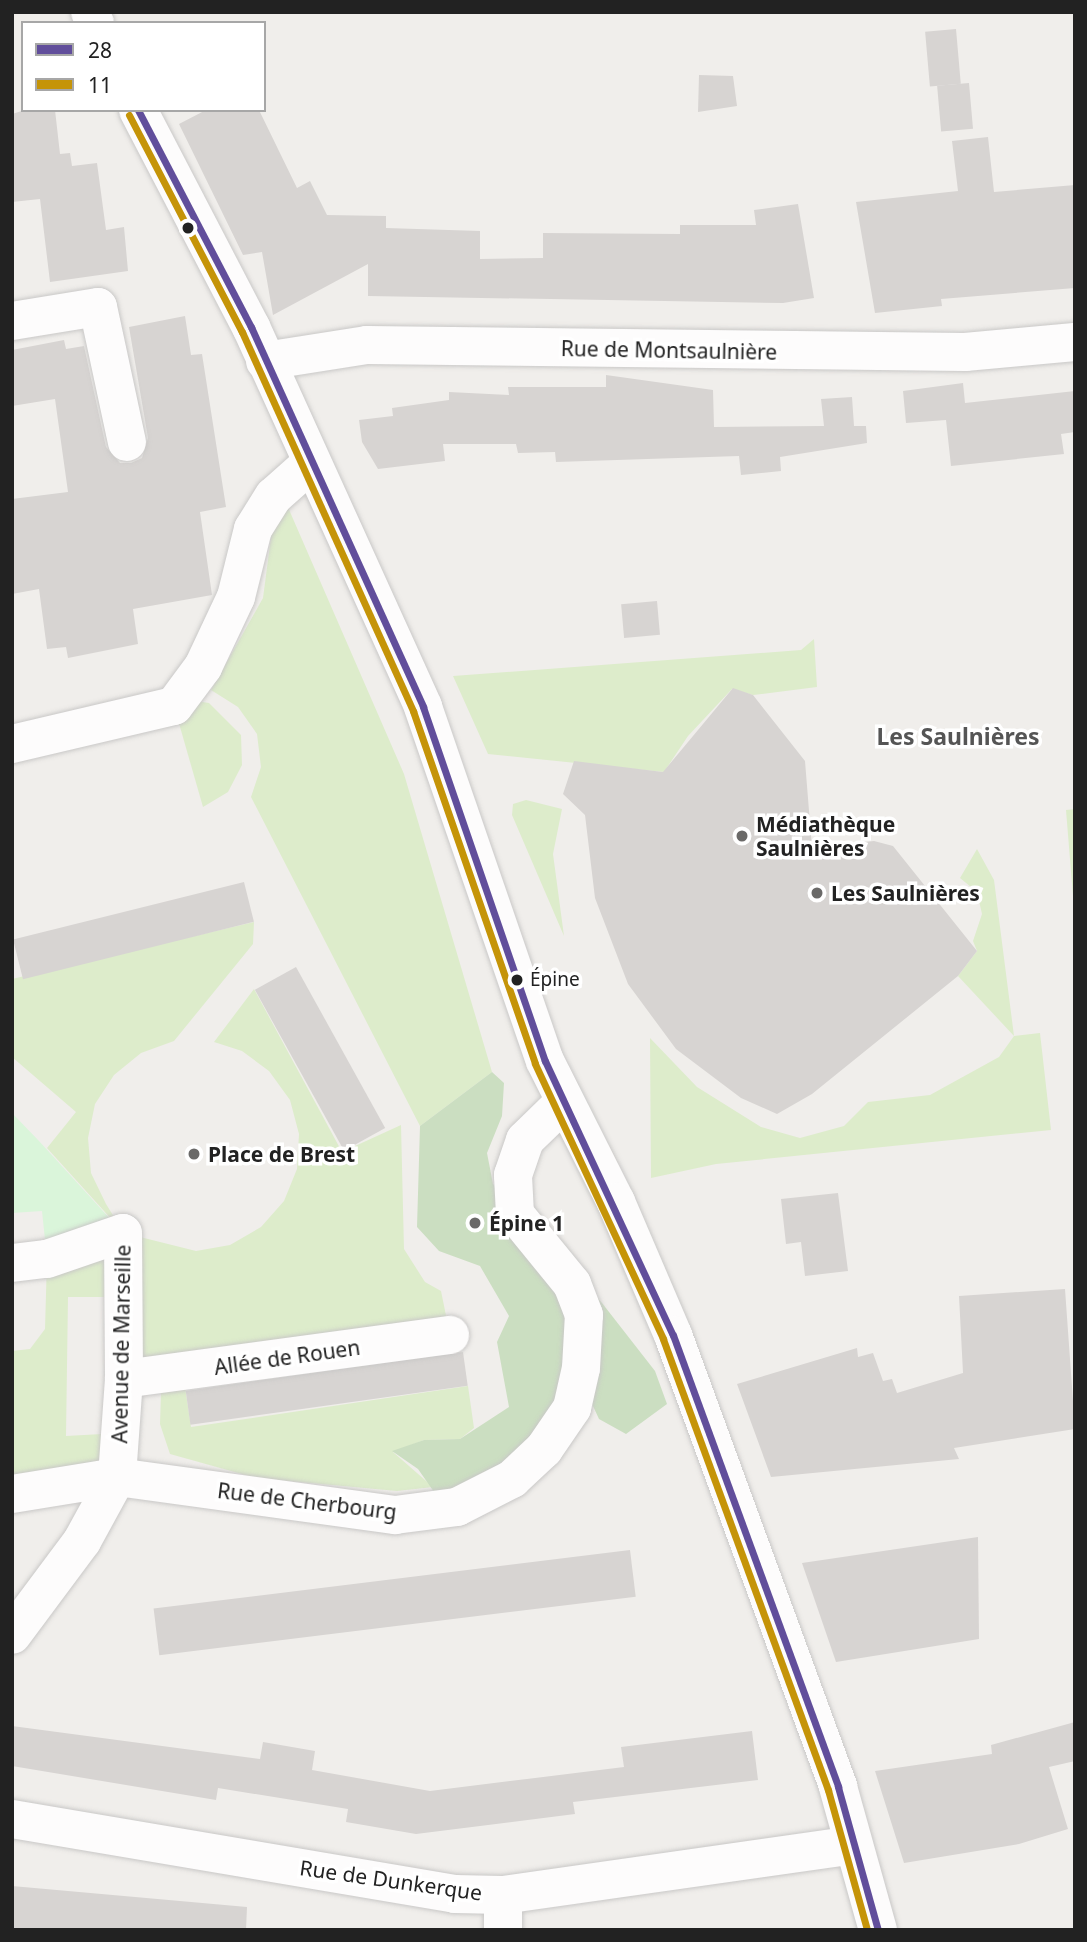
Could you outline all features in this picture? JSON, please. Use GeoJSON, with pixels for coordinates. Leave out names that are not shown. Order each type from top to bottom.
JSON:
{"type":"FeatureCollection","features":[{"type":"Feature","properties":{"kind":"street"},"geometry":{"type":"LineString","coordinates":[[139,112],[265,361],[423,707],[563,1103],[616,1202],[673,1335],[853,1845],[878,1930]]}},
{"type":"Feature","properties":{"kind":"street"},"geometry":{"type":"LineString","coordinates":[[12,321],[98,307],[127,442]]}},
{"type":"Feature","properties":{"kind":"street","name":"Rue de Montsaulnière"},"geometry":{"type":"LineString","coordinates":[[265,361],[366,345],[965,352],[1075,341]]}},
{"type":"Feature","properties":{"kind":"street"},"geometry":{"type":"LineString","coordinates":[[12,744],[174,706],[203,667],[236,597],[253,529],[274,496],[311,463]]}},
{"type":"Feature","properties":{"kind":"street","name":"Rue de Cherbourg"},"geometry":{"type":"LineString","coordinates":[[12,1494],[117,1477],[395,1515],[457,1507],[512,1479],[544,1449],[572,1408],[581,1368],[584,1315],[572,1284],[515,1214],[513,1175],[525,1140],[563,1103]]}},
{"type":"Feature","properties":{"kind":"street","name":"Avenue de Marseille"},"geometry":{"type":"LineString","coordinates":[[12,1263],[47,1259],[123,1233],[124,1379],[117,1477],[82,1541],[12,1634]]}},
{"type":"Feature","properties":{"kind":"street","name":"Allée de Rouen"},"geometry":{"type":"LineString","coordinates":[[124,1379],[450,1335]]}},
{"type":"Feature","properties":{"kind":"street","name":"Rue de Dunkerque"},"geometry":{"type":"LineString","coordinates":[[12,1819],[455,1894],[503,1912],[853,1845]]}},
{"type":"Feature","properties":{"kind":"green space"},"geometry":{"type":"Polygon","coordinates":[[[287,505],[404,774],[492,1072],[420,1126],[251,797],[261,767],[257,734],[238,707],[211,690],[263,598],[273,522],[287,505]]]}},
{"type":"Feature","properties":{"kind":"green space"},"geometry":{"type":"Polygon","coordinates":[[[814,639],[817,687],[753,695],[732,689],[688,736],[664,772],[488,754],[453,676],[801,650],[814,639]]]}},
{"type":"Feature","properties":{"kind":"green space"},"geometry":{"type":"Polygon","coordinates":[[[190,700],[209,703],[241,735],[242,765],[228,792],[203,807],[174,706],[190,700]]]}},
{"type":"Feature","properties":{"kind":"green space"},"geometry":{"type":"Polygon","coordinates":[[[526,800],[562,809],[553,854],[564,936],[512,815],[513,804],[526,800]]]}},
{"type":"Feature","properties":{"kind":"green space"},"geometry":{"type":"Polygon","coordinates":[[[1075,809],[1075,921],[1066,810],[1075,809]]]}},
{"type":"Feature","properties":{"kind":"green space"},"geometry":{"type":"Polygon","coordinates":[[[977,849],[994,880],[1014,1036],[958,976],[977,951],[973,941],[982,914],[977,892],[960,878],[977,849]]]}},
{"type":"Feature","properties":{"kind":"green space"},"geometry":{"type":"Polygon","coordinates":[[[254,922],[253,944],[174,1041],[141,1053],[114,1075],[95,1104],[88,1138],[91,1173],[124,1233],[196,1251],[230,1245],[261,1227],[284,1201],[297,1169],[299,1134],[290,1100],[269,1071],[242,1051],[214,1042],[254,989],[342,1152],[401,1125],[404,1249],[425,1282],[441,1291],[450,1335],[124,1379],[121,1297],[68,1297],[66,1436],[120,1433],[117,1477],[12,1494],[12,1351],[30,1349],[45,1329],[47,1259],[123,1232],[47,1148],[76,1112],[12,1057],[12,979],[254,922]]]}},
{"type":"Feature","properties":{"kind":"green space"},"geometry":{"type":"Polygon","coordinates":[[[1040,1033],[1051,1130],[716,1164],[651,1178],[650,1038],[697,1087],[761,1127],[800,1138],[844,1126],[868,1102],[930,1095],[999,1057],[1014,1036],[1040,1033]]]}},
{"type":"Feature","properties":{"kind":"green space"},"geometry":{"type":"Polygon","coordinates":[[[492,1072],[504,1083],[502,1116],[487,1153],[493,1184],[602,1303],[655,1371],[667,1404],[626,1434],[599,1419],[587,1393],[544,1449],[439,1499],[418,1469],[392,1451],[424,1440],[460,1439],[509,1407],[497,1342],[509,1316],[480,1266],[439,1251],[417,1227],[420,1126],[492,1072]]]}},
{"type":"Feature","properties":{"kind":"green space"},"geometry":{"type":"Polygon","coordinates":[[[12,1113],[123,1233],[47,1259],[42,1211],[12,1213],[12,1113]]]}},
{"type":"Feature","properties":{"kind":"green space"},"geometry":{"type":"Polygon","coordinates":[[[184,1380],[191,1427],[468,1386],[474,1428],[460,1439],[424,1440],[393,1452],[433,1487],[397,1491],[256,1478],[170,1454],[160,1424],[161,1393],[184,1380]]]}},
{"type":"Feature","properties":{"kind":"building"},"geometry":{"type":"Polygon","coordinates":[[[956,29],[961,84],[930,86],[925,32],[956,29]]]}},
{"type":"Feature","properties":{"kind":"building"},"geometry":{"type":"Polygon","coordinates":[[[699,75],[733,76],[737,106],[698,112],[699,75]]]}},
{"type":"Feature","properties":{"kind":"building"},"geometry":{"type":"Polygon","coordinates":[[[969,83],[973,129],[941,132],[937,86],[969,83]]]}},
{"type":"Feature","properties":{"kind":"building"},"geometry":{"type":"Polygon","coordinates":[[[21,111],[55,112],[60,154],[70,153],[72,166],[97,163],[106,230],[124,227],[128,271],[50,282],[40,199],[12,202],[12,114],[21,111]]]}},
{"type":"Feature","properties":{"kind":"building"},"geometry":{"type":"Polygon","coordinates":[[[202,112],[260,112],[297,188],[310,181],[327,215],[386,216],[386,228],[480,231],[480,259],[543,258],[543,233],[680,234],[680,225],[756,225],[754,210],[798,204],[814,298],[783,303],[368,296],[368,264],[273,315],[262,252],[243,255],[179,124],[202,112]]]}},
{"type":"Feature","properties":{"kind":"building"},"geometry":{"type":"Polygon","coordinates":[[[988,137],[994,192],[1075,185],[1075,288],[941,299],[942,306],[875,313],[856,202],[958,191],[952,141],[988,137]]]}},
{"type":"Feature","properties":{"kind":"building"},"geometry":{"type":"Polygon","coordinates":[[[185,316],[191,355],[202,354],[226,507],[200,512],[212,595],[133,609],[138,644],[68,658],[66,647],[47,649],[39,589],[12,594],[12,499],[68,492],[55,399],[12,406],[12,350],[64,340],[66,349],[84,346],[106,447],[120,463],[131,463],[142,458],[148,438],[129,327],[185,316]]]}},
{"type":"Feature","properties":{"kind":"building"},"geometry":{"type":"Polygon","coordinates":[[[606,375],[713,390],[714,427],[824,426],[821,399],[852,397],[854,426],[866,426],[867,443],[780,457],[781,471],[741,475],[739,456],[556,462],[555,452],[518,453],[516,444],[443,444],[445,461],[378,469],[362,442],[359,420],[393,416],[392,408],[449,400],[449,392],[509,395],[508,387],[606,387],[606,375]]]}},
{"type":"Feature","properties":{"kind":"building"},"geometry":{"type":"Polygon","coordinates":[[[963,383],[965,403],[1075,391],[1075,432],[1061,434],[1064,454],[951,466],[946,420],[906,423],[903,391],[963,383]]]}},
{"type":"Feature","properties":{"kind":"building"},"geometry":{"type":"Polygon","coordinates":[[[657,601],[660,635],[624,638],[621,604],[657,601]]]}},
{"type":"Feature","properties":{"kind":"building","name":"Les Saulnières"},"geometry":{"type":"Polygon","coordinates":[[[733,688],[753,695],[805,761],[812,848],[874,841],[893,846],[977,951],[958,976],[812,1094],[777,1114],[741,1098],[676,1049],[628,984],[595,898],[585,815],[563,794],[574,761],[663,772],[733,688]]]}},
{"type":"Feature","properties":{"kind":"building"},"geometry":{"type":"Polygon","coordinates":[[[244,882],[254,922],[23,979],[13,940],[244,882]]]}},
{"type":"Feature","properties":{"kind":"building"},"geometry":{"type":"Polygon","coordinates":[[[296,967],[385,1128],[344,1151],[255,990],[296,967]]]}},
{"type":"Feature","properties":{"kind":"building"},"geometry":{"type":"Polygon","coordinates":[[[838,1193],[848,1271],[805,1276],[801,1242],[786,1244],[781,1199],[838,1193]]]}},
{"type":"Feature","properties":{"kind":"building"},"geometry":{"type":"Polygon","coordinates":[[[1065,1289],[1075,1429],[954,1448],[959,1459],[771,1477],[737,1384],[857,1348],[858,1357],[873,1353],[883,1381],[892,1379],[897,1393],[963,1373],[959,1296],[1065,1289]]]}},
{"type":"Feature","properties":{"kind":"building"},"geometry":{"type":"Polygon","coordinates":[[[463,1352],[468,1386],[190,1425],[186,1391],[463,1352]]]}},
{"type":"Feature","properties":{"kind":"building"},"geometry":{"type":"Polygon","coordinates":[[[978,1537],[979,1639],[836,1662],[802,1563],[978,1537]]]}},
{"type":"Feature","properties":{"kind":"building"},"geometry":{"type":"Polygon","coordinates":[[[630,1550],[636,1597],[159,1655],[154,1608],[630,1550]]]}},
{"type":"Feature","properties":{"kind":"building"},"geometry":{"type":"Polygon","coordinates":[[[1075,1722],[1075,1761],[1049,1767],[1068,1829],[1019,1844],[904,1863],[875,1771],[992,1754],[991,1745],[1075,1722]]]}},
{"type":"Feature","properties":{"kind":"building"},"geometry":{"type":"Polygon","coordinates":[[[12,1726],[260,1759],[263,1742],[315,1751],[312,1770],[430,1791],[624,1767],[621,1747],[752,1731],[758,1780],[573,1802],[575,1814],[416,1834],[346,1822],[348,1809],[218,1788],[216,1800],[12,1766],[12,1726]]]}},
{"type":"Feature","properties":{"kind":"building"},"geometry":{"type":"Polygon","coordinates":[[[12,1886],[247,1907],[246,1930],[12,1930],[12,1886]]]}},
{"type":"Feature","properties":{"kind":"transit line","name":"28"},"geometry":{"type":"LineString","coordinates":[[139,112],[251,327],[423,707],[545,1061],[673,1335],[838,1787],[878,1930]]}},
{"type":"Feature","properties":{"kind":"transit line","name":"11"},"geometry":{"type":"LineString","coordinates":[[129,115],[242,332],[413,711],[535,1064],[663,1339],[828,1790],[867,1930]]}},
{"type":"Feature","properties":{"kind":"place","name":"Médiathèque Saulnières"},"geometry":{"type":"Point","coordinates":[742,836]}},
{"type":"Feature","properties":{"kind":"place","name":"Les Saulnières"},"geometry":{"type":"Point","coordinates":[817,893]}},
{"type":"Feature","properties":{"kind":"place","name":"Épine"},"geometry":{"type":"Point","coordinates":[517,980]}},
{"type":"Feature","properties":{"kind":"place","name":"Place de Brest"},"geometry":{"type":"Point","coordinates":[194,1154]}},
{"type":"Feature","properties":{"kind":"place","name":"Épine 1"},"geometry":{"type":"Point","coordinates":[475,1223]}},
{"type":"Feature","properties":{"kind":"district","name":"Les Saulnières"},"geometry":{"type":"Point","coordinates":[958,736]}}]}
